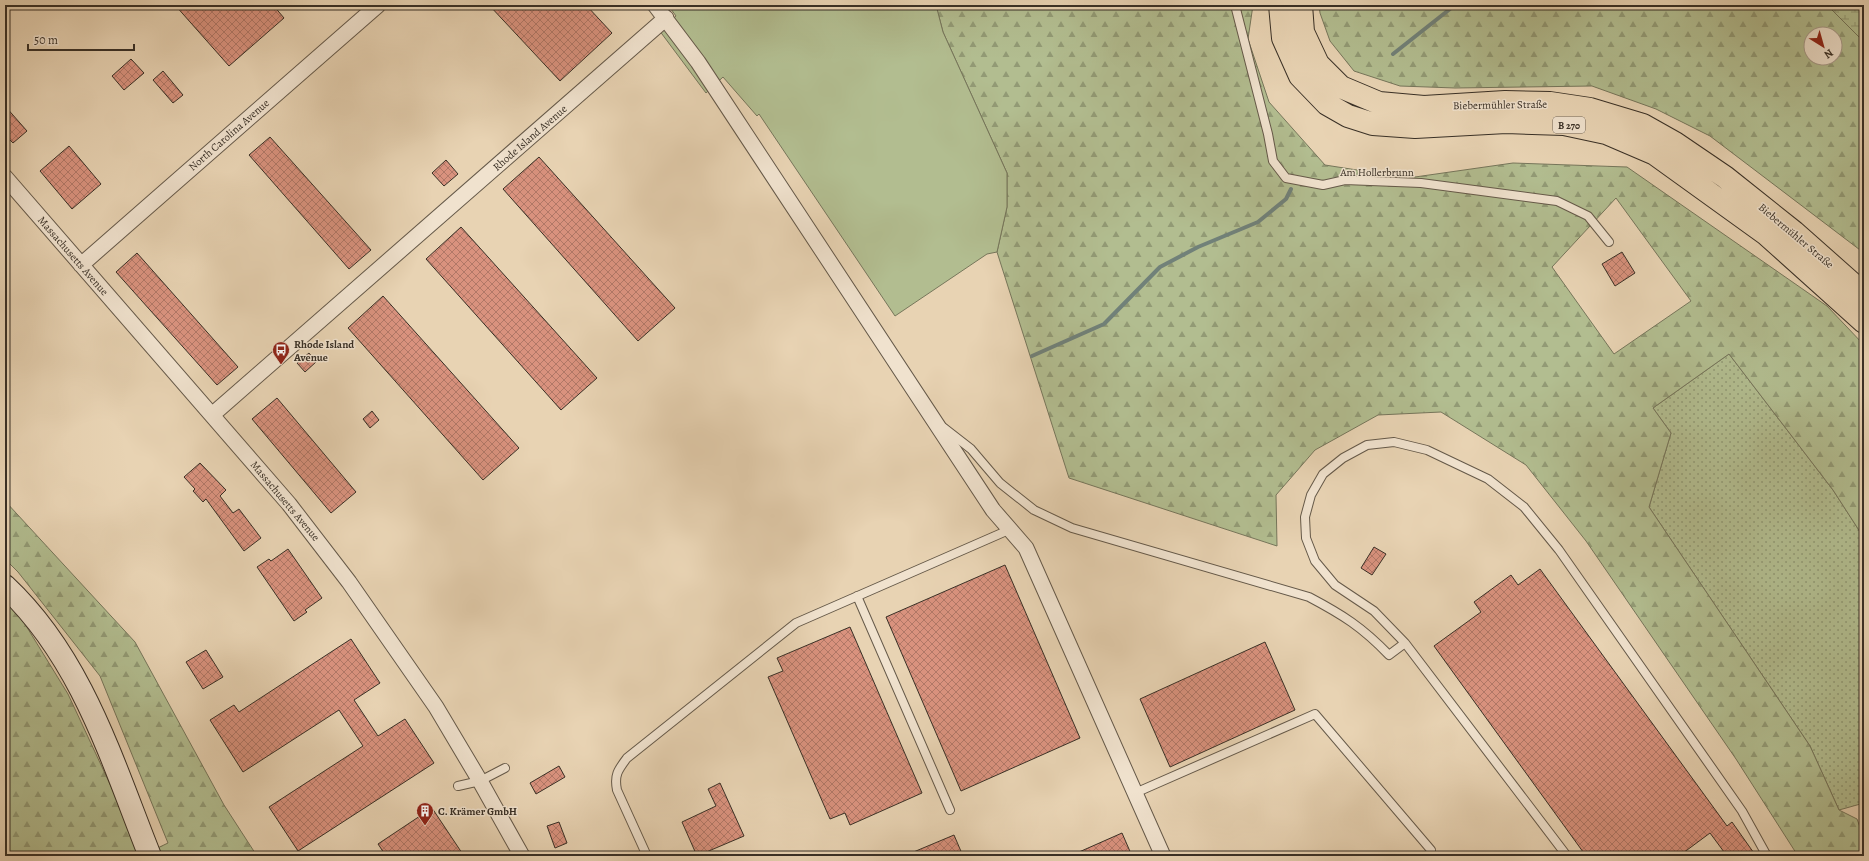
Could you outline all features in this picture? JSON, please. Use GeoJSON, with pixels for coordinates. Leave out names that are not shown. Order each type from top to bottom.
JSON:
{"type":"FeatureCollection","features":[{"type":"Feature","properties":{"kind":"main road","name":"B 270"},"geometry":{"type":"LineString","coordinates":[[1280,5],[1283,38],[1300,76],[1328,104],[1348,116],[1372,124],[1415,128],[1506,122],[1564,124],[1606,133],[1655,154],[1766,234],[1864,322]]}},
{"type":"Feature","properties":{"kind":"main road","name":"Biebermühler Straße"},"geometry":{"type":"LineString","coordinates":[[1301,5],[1304,32],[1318,64],[1342,87],[1379,103],[1424,107],[1505,102],[1550,103],[1590,109],[1642,125],[1676,144],[1724,177],[1794,232],[1864,294]]}},
{"type":"Feature","properties":{"kind":"main road"},"geometry":{"type":"LineString","coordinates":[[5,586],[44,629],[62,653],[77,679],[93,712],[150,856]]}},
{"type":"Feature","properties":{"kind":"street","name":"North Carolina Avenue"},"geometry":{"type":"LineString","coordinates":[[81,265],[378,5]]}},
{"type":"Feature","properties":{"kind":"street"},"geometry":{"type":"LineString","coordinates":[[655,5],[703,68],[993,510],[1026,548],[1163,856]]}},
{"type":"Feature","properties":{"kind":"street","name":"Rhode Island Avenue"},"geometry":{"type":"LineString","coordinates":[[212,415],[666,18]]}},
{"type":"Feature","properties":{"kind":"street","name":"Massachusetts Avenue"},"geometry":{"type":"LineString","coordinates":[[5,177],[289,504],[349,582],[436,707],[522,856]]}},
{"type":"Feature","properties":{"kind":"lane","name":"Am Hollerbrunn"},"geometry":{"type":"LineString","coordinates":[[1235,5],[1268,134],[1273,161],[1286,178],[1323,185],[1345,180],[1421,183],[1557,201],[1588,216],[1609,242]]}},
{"type":"Feature","properties":{"kind":"lane"},"geometry":{"type":"LineString","coordinates":[[931,417],[971,450],[1000,484],[1034,510],[1072,528],[1308,597],[1343,615],[1367,633],[1389,655],[1405,643]]}},
{"type":"Feature","properties":{"kind":"lane"},"geometry":{"type":"LineString","coordinates":[[1567,856],[1405,643],[1374,612],[1335,585],[1315,561],[1306,538],[1305,517],[1311,495],[1323,474],[1343,458],[1367,445],[1394,442],[1427,450],[1488,479],[1524,507],[1559,550],[1742,812],[1767,856]]}},
{"type":"Feature","properties":{"kind":"lane"},"geometry":{"type":"LineString","coordinates":[[647,856],[618,790],[615,779],[619,768],[627,758],[796,623],[1011,529]]}},
{"type":"Feature","properties":{"kind":"lane"},"geometry":{"type":"LineString","coordinates":[[857,596],[950,810]]}},
{"type":"Feature","properties":{"kind":"lane"},"geometry":{"type":"LineString","coordinates":[[1135,793],[1315,714],[1431,850]]}},
{"type":"Feature","properties":{"kind":"lane"},"geometry":{"type":"LineString","coordinates":[[458,786],[480,781],[505,768]]}},
{"type":"Feature","properties":{"kind":"green space"},"geometry":{"type":"Polygon","coordinates":[[[668,5],[936,5],[943,32],[1007,173],[1007,207],[997,252],[987,254],[895,316],[759,114],[757,116],[723,77],[706,93],[659,30],[676,16],[668,5]]]}},
{"type":"Feature","properties":{"kind":"green space"},"geometry":{"type":"Polygon","coordinates":[[[936,5],[1253,5],[1248,39],[1269,102],[1325,165],[1408,178],[1513,163],[1627,167],[1827,306],[1864,345],[1864,538],[1833,490],[1729,354],[1653,408],[1671,433],[1649,507],[1810,746],[1839,810],[1857,819],[1864,838],[1864,856],[1798,856],[1736,759],[1586,541],[1526,465],[1441,412],[1378,415],[1315,450],[1276,495],[1277,546],[1069,478],[997,252],[1007,207],[1007,173],[943,32],[936,5]],[[1616,198],[1552,267],[1614,354],[1691,301],[1616,198]]]}},
{"type":"Feature","properties":{"kind":"green space"},"geometry":{"type":"Polygon","coordinates":[[[1319,5],[1827,5],[1864,42],[1864,253],[1710,136],[1656,109],[1592,86],[1455,88],[1400,86],[1354,71],[1330,41],[1320,13],[1319,5]]]}},
{"type":"Feature","properties":{"kind":"green space"},"geometry":{"type":"Polygon","coordinates":[[[1827,5],[1864,5],[1864,42],[1827,5]]]}},
{"type":"Feature","properties":{"kind":"green space"},"geometry":{"type":"Polygon","coordinates":[[[1729,354],[1833,490],[1864,538],[1864,803],[1839,810],[1810,746],[1649,507],[1671,433],[1653,408],[1729,354]]]}},
{"type":"Feature","properties":{"kind":"green space"},"geometry":{"type":"Polygon","coordinates":[[[5,501],[135,642],[224,805],[257,856],[5,856],[5,597],[12,603],[68,694],[143,855],[168,843],[100,676],[18,572],[5,559],[5,501]]]}},
{"type":"Feature","properties":{"kind":"building"},"geometry":{"type":"Polygon","coordinates":[[[175,5],[273,5],[284,18],[229,66],[175,5]]]}},
{"type":"Feature","properties":{"kind":"building"},"geometry":{"type":"Polygon","coordinates":[[[489,5],[586,5],[612,33],[560,81],[489,5]]]}},
{"type":"Feature","properties":{"kind":"building"},"geometry":{"type":"Polygon","coordinates":[[[131,59],[144,73],[124,90],[112,76],[131,59]]]}},
{"type":"Feature","properties":{"kind":"building"},"geometry":{"type":"Polygon","coordinates":[[[163,71],[183,95],[173,103],[153,80],[163,71]]]}},
{"type":"Feature","properties":{"kind":"building"},"geometry":{"type":"Polygon","coordinates":[[[5,106],[27,131],[13,143],[5,135],[5,106]]]}},
{"type":"Feature","properties":{"kind":"building"},"geometry":{"type":"Polygon","coordinates":[[[270,137],[371,250],[349,269],[249,155],[270,137]]]}},
{"type":"Feature","properties":{"kind":"building"},"geometry":{"type":"Polygon","coordinates":[[[69,146],[101,184],[72,209],[40,171],[69,146]]]}},
{"type":"Feature","properties":{"kind":"building"},"geometry":{"type":"Polygon","coordinates":[[[539,157],[675,308],[638,341],[503,189],[539,157]]]}},
{"type":"Feature","properties":{"kind":"building"},"geometry":{"type":"Polygon","coordinates":[[[446,160],[458,174],[444,186],[432,173],[446,160]]]}},
{"type":"Feature","properties":{"kind":"building"},"geometry":{"type":"Polygon","coordinates":[[[461,227],[597,378],[561,410],[426,259],[461,227]]]}},
{"type":"Feature","properties":{"kind":"building"},"geometry":{"type":"Polygon","coordinates":[[[1622,252],[1635,273],[1615,286],[1602,264],[1622,252]]]}},
{"type":"Feature","properties":{"kind":"building"},"geometry":{"type":"Polygon","coordinates":[[[137,253],[238,367],[217,385],[116,272],[137,253]]]}},
{"type":"Feature","properties":{"kind":"building"},"geometry":{"type":"Polygon","coordinates":[[[383,296],[519,448],[483,480],[348,328],[383,296]]]}},
{"type":"Feature","properties":{"kind":"building"},"geometry":{"type":"Polygon","coordinates":[[[309,353],[316,362],[305,372],[297,363],[309,353]]]}},
{"type":"Feature","properties":{"kind":"building"},"geometry":{"type":"Polygon","coordinates":[[[277,398],[356,492],[331,513],[252,419],[277,398]]]}},
{"type":"Feature","properties":{"kind":"building"},"geometry":{"type":"Polygon","coordinates":[[[372,411],[379,420],[370,428],[363,419],[372,411]]]}},
{"type":"Feature","properties":{"kind":"building"},"geometry":{"type":"Polygon","coordinates":[[[200,463],[226,490],[220,496],[233,513],[239,509],[261,538],[244,551],[206,499],[203,502],[193,491],[195,489],[184,477],[200,463]]]}},
{"type":"Feature","properties":{"kind":"building"},"geometry":{"type":"Polygon","coordinates":[[[1374,547],[1386,554],[1372,575],[1361,568],[1374,547]]]}},
{"type":"Feature","properties":{"kind":"building"},"geometry":{"type":"Polygon","coordinates":[[[288,549],[322,598],[305,610],[307,612],[294,621],[257,567],[269,559],[271,561],[288,549]]]}},
{"type":"Feature","properties":{"kind":"building"},"geometry":{"type":"Polygon","coordinates":[[[1005,565],[1080,738],[961,791],[886,617],[1005,565]]]}},
{"type":"Feature","properties":{"kind":"building"},"geometry":{"type":"Polygon","coordinates":[[[1540,569],[1727,826],[1732,822],[1756,856],[1727,856],[1710,833],[1679,856],[1586,856],[1434,646],[1481,612],[1474,602],[1511,575],[1518,585],[1540,569]]]}},
{"type":"Feature","properties":{"kind":"building"},"geometry":{"type":"Polygon","coordinates":[[[850,627],[922,793],[850,825],[845,813],[830,819],[768,677],[783,671],[777,658],[850,627]]]}},
{"type":"Feature","properties":{"kind":"building"},"geometry":{"type":"Polygon","coordinates":[[[351,639],[380,683],[354,700],[378,736],[405,719],[434,763],[298,851],[269,807],[363,746],[339,710],[243,772],[210,720],[234,705],[239,712],[351,639]]]}},
{"type":"Feature","properties":{"kind":"building"},"geometry":{"type":"Polygon","coordinates":[[[1265,642],[1295,710],[1170,767],[1140,699],[1265,642]]]}},
{"type":"Feature","properties":{"kind":"building"},"geometry":{"type":"Polygon","coordinates":[[[206,650],[223,677],[203,689],[186,662],[206,650]]]}},
{"type":"Feature","properties":{"kind":"building"},"geometry":{"type":"Polygon","coordinates":[[[559,766],[565,777],[536,794],[530,783],[559,766]]]}},
{"type":"Feature","properties":{"kind":"building"},"geometry":{"type":"Polygon","coordinates":[[[720,783],[744,836],[697,856],[682,822],[716,806],[708,789],[720,783]]]}},
{"type":"Feature","properties":{"kind":"building","name":"C. Krämer GmbH"},"geometry":{"type":"Polygon","coordinates":[[[432,808],[464,856],[386,856],[378,844],[432,808]]]}},
{"type":"Feature","properties":{"kind":"building"},"geometry":{"type":"Polygon","coordinates":[[[559,822],[567,843],[555,848],[547,826],[559,822]]]}},
{"type":"Feature","properties":{"kind":"building"},"geometry":{"type":"Polygon","coordinates":[[[1122,833],[1132,856],[1070,856],[1122,833]]]}},
{"type":"Feature","properties":{"kind":"building"},"geometry":{"type":"Polygon","coordinates":[[[954,835],[963,856],[904,856],[954,835]]]}},
{"type":"Feature","properties":{"kind":"waterway"},"geometry":{"type":"LineString","coordinates":[[1393,54],[1455,5]]}},
{"type":"Feature","properties":{"kind":"waterway"},"geometry":{"type":"LineString","coordinates":[[1032,356],[1104,324],[1160,267],[1198,247],[1258,222],[1286,199],[1291,189]]}},
{"type":"Feature","properties":{"kind":"place","name":"Rhode Island Avenue"},"geometry":{"type":"Point","coordinates":[281,365]}},
{"type":"Feature","properties":{"kind":"place","name":"C. Krämer GmbH"},"geometry":{"type":"Point","coordinates":[425,826]}}]}
